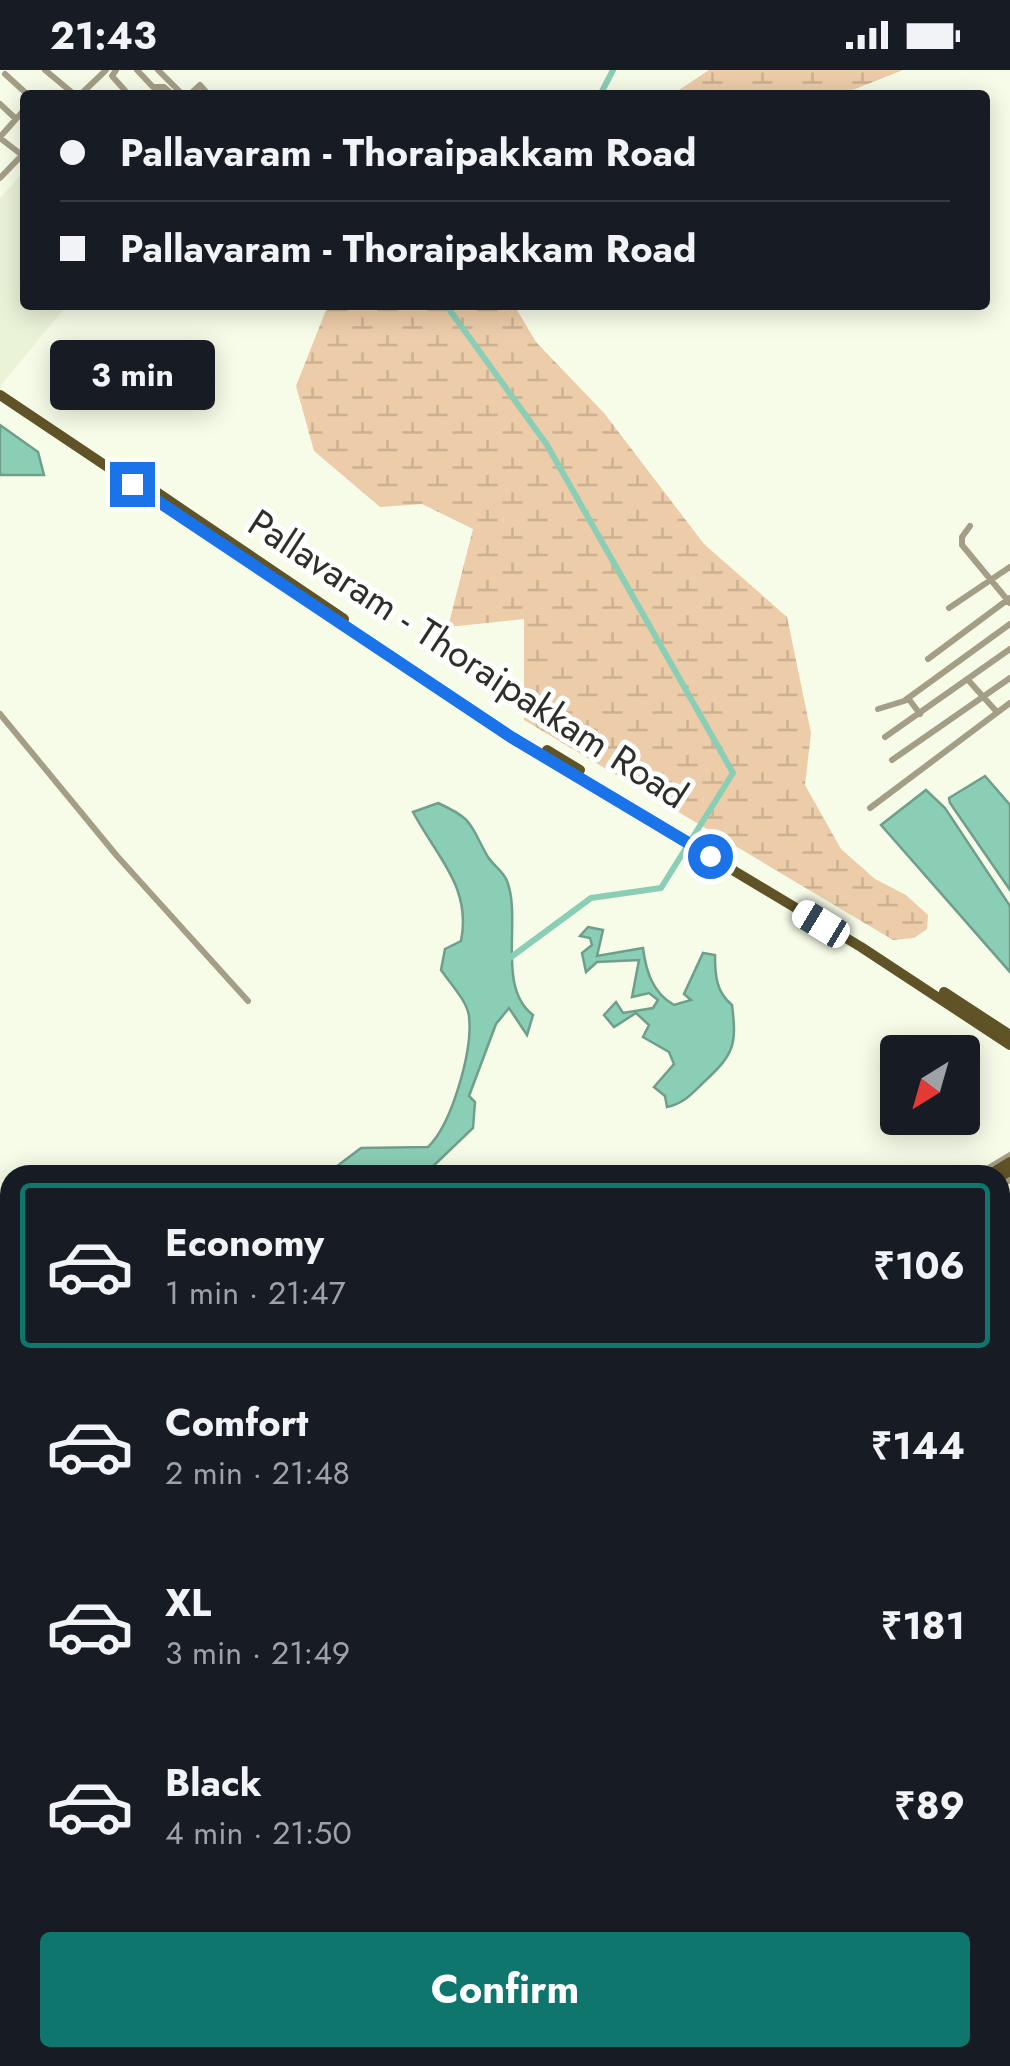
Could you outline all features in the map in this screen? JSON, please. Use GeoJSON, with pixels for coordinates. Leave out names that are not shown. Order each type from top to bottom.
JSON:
{"type":"FeatureCollection","features":[{"type":"Feature","properties":{"kind":"main road","name":"Pallavaram - Thoraipakkam Road"},"geometry":{"type":"LineString","coordinates":[[0,391],[516,736],[1010,1034]]}},
{"type":"Feature","properties":{"kind":"main road","name":"Pallavaram - Thoraipakkam Road"},"geometry":{"type":"LineString","coordinates":[[934,989],[1010,1045]]}},
{"type":"Feature","properties":{"kind":"street"},"geometry":{"type":"LineString","coordinates":[[45,70],[71,90]]}},
{"type":"Feature","properties":{"kind":"street"},"geometry":{"type":"LineString","coordinates":[[57,80],[66,70]]}},
{"type":"Feature","properties":{"kind":"street"},"geometry":{"type":"LineString","coordinates":[[116,70],[112,76],[125,90]]}},
{"type":"Feature","properties":{"kind":"street"},"geometry":{"type":"LineString","coordinates":[[138,70],[153,88],[164,86],[168,90]]}},
{"type":"Feature","properties":{"kind":"street"},"geometry":{"type":"LineString","coordinates":[[158,70],[180,90]]}},
{"type":"Feature","properties":{"kind":"street"},"geometry":{"type":"LineString","coordinates":[[83,90],[101,72]]}},
{"type":"Feature","properties":{"kind":"street"},"geometry":{"type":"LineString","coordinates":[[0,104],[16,119]]}},
{"type":"Feature","properties":{"kind":"street"},"geometry":{"type":"LineString","coordinates":[[0,138],[20,115]]}},
{"type":"Feature","properties":{"kind":"street"},"geometry":{"type":"LineString","coordinates":[[0,178],[20,156]]}},
{"type":"Feature","properties":{"kind":"street"},"geometry":{"type":"LineString","coordinates":[[928,659],[1009,600],[988,580],[961,542],[970,526]]}},
{"type":"Feature","properties":{"kind":"street"},"geometry":{"type":"LineString","coordinates":[[948,608],[1010,566]]}},
{"type":"Feature","properties":{"kind":"street"},"geometry":{"type":"LineString","coordinates":[[878,709],[908,698],[1010,624]]}},
{"type":"Feature","properties":{"kind":"street"},"geometry":{"type":"LineString","coordinates":[[885,738],[1010,649]]}},
{"type":"Feature","properties":{"kind":"street"},"geometry":{"type":"LineString","coordinates":[[892,760],[1010,678]]}},
{"type":"Feature","properties":{"kind":"street"},"geometry":{"type":"LineString","coordinates":[[969,681],[996,712]]}},
{"type":"Feature","properties":{"kind":"street"},"geometry":{"type":"LineString","coordinates":[[908,698],[920,714]]}},
{"type":"Feature","properties":{"kind":"street"},"geometry":{"type":"LineString","coordinates":[[870,808],[1010,703]]}},
{"type":"Feature","properties":{"kind":"street"},"geometry":{"type":"LineString","coordinates":[[0,714],[117,856],[248,1002]]}},
{"type":"Feature","properties":{"kind":"shaded area"},"geometry":{"type":"Polygon","coordinates":[[[20,176],[20,310],[63,310],[0,386],[0,198],[20,176]]]}},
{"type":"Feature","properties":{"kind":"shaded area"},"geometry":{"type":"Polygon","coordinates":[[[0,425],[38,452],[44,475],[0,475],[0,425]]]}},
{"type":"Feature","properties":{"kind":"shaded area"},"geometry":{"type":"Polygon","coordinates":[[[985,776],[1010,805],[1010,890],[950,803],[949,798],[985,776]]]}},
{"type":"Feature","properties":{"kind":"shaded area"},"geometry":{"type":"Polygon","coordinates":[[[926,790],[945,808],[1010,906],[1010,972],[881,825],[926,790]]]}},
{"type":"Feature","properties":{"kind":"shaded area"},"geometry":{"type":"Polygon","coordinates":[[[438,803],[459,814],[470,824],[507,881],[515,988],[533,1015],[527,1035],[509,1008],[496,1024],[469,1096],[475,1102],[473,1128],[434,1165],[339,1165],[361,1148],[428,1147],[453,1104],[468,1048],[468,1010],[441,970],[445,949],[461,941],[461,904],[450,873],[413,812],[438,803]]]}},
{"type":"Feature","properties":{"kind":"shaded area"},"geometry":{"type":"Polygon","coordinates":[[[588,927],[603,930],[597,956],[643,948],[652,981],[674,1005],[691,1000],[684,994],[703,953],[715,955],[718,983],[732,1005],[733,1040],[728,1056],[715,1072],[679,1103],[667,1107],[665,1096],[654,1087],[674,1064],[669,1052],[643,1037],[649,1025],[636,1013],[614,1027],[604,1015],[616,1002],[623,1013],[653,1008],[658,1000],[649,993],[632,997],[639,960],[597,962],[586,972],[582,953],[592,945],[590,938],[580,936],[588,927]]]}},
{"type":"Feature","properties":{"kind":"green space"},"geometry":{"type":"Polygon","coordinates":[[[709,70],[903,70],[853,90],[679,90],[709,70]]]}},
{"type":"Feature","properties":{"kind":"green space"},"geometry":{"type":"Polygon","coordinates":[[[326,310],[517,310],[536,342],[604,413],[704,544],[787,617],[811,733],[805,785],[841,849],[875,879],[906,895],[928,915],[927,929],[914,938],[893,940],[524,720],[524,619],[448,627],[473,529],[422,504],[380,507],[314,451],[296,386],[326,310]]]}},
{"type":"Feature","properties":{"kind":"waterway"},"geometry":{"type":"LineString","coordinates":[[603,90],[613,70]]}},
{"type":"Feature","properties":{"kind":"waterway"},"geometry":{"type":"LineString","coordinates":[[450,310],[547,445],[733,773],[661,888],[591,898],[507,960]]}},
{"type":"Feature","properties":{"kind":"route"},"geometry":{"type":"LineString","coordinates":[[132,484],[511,737],[710,856]]}}]}
